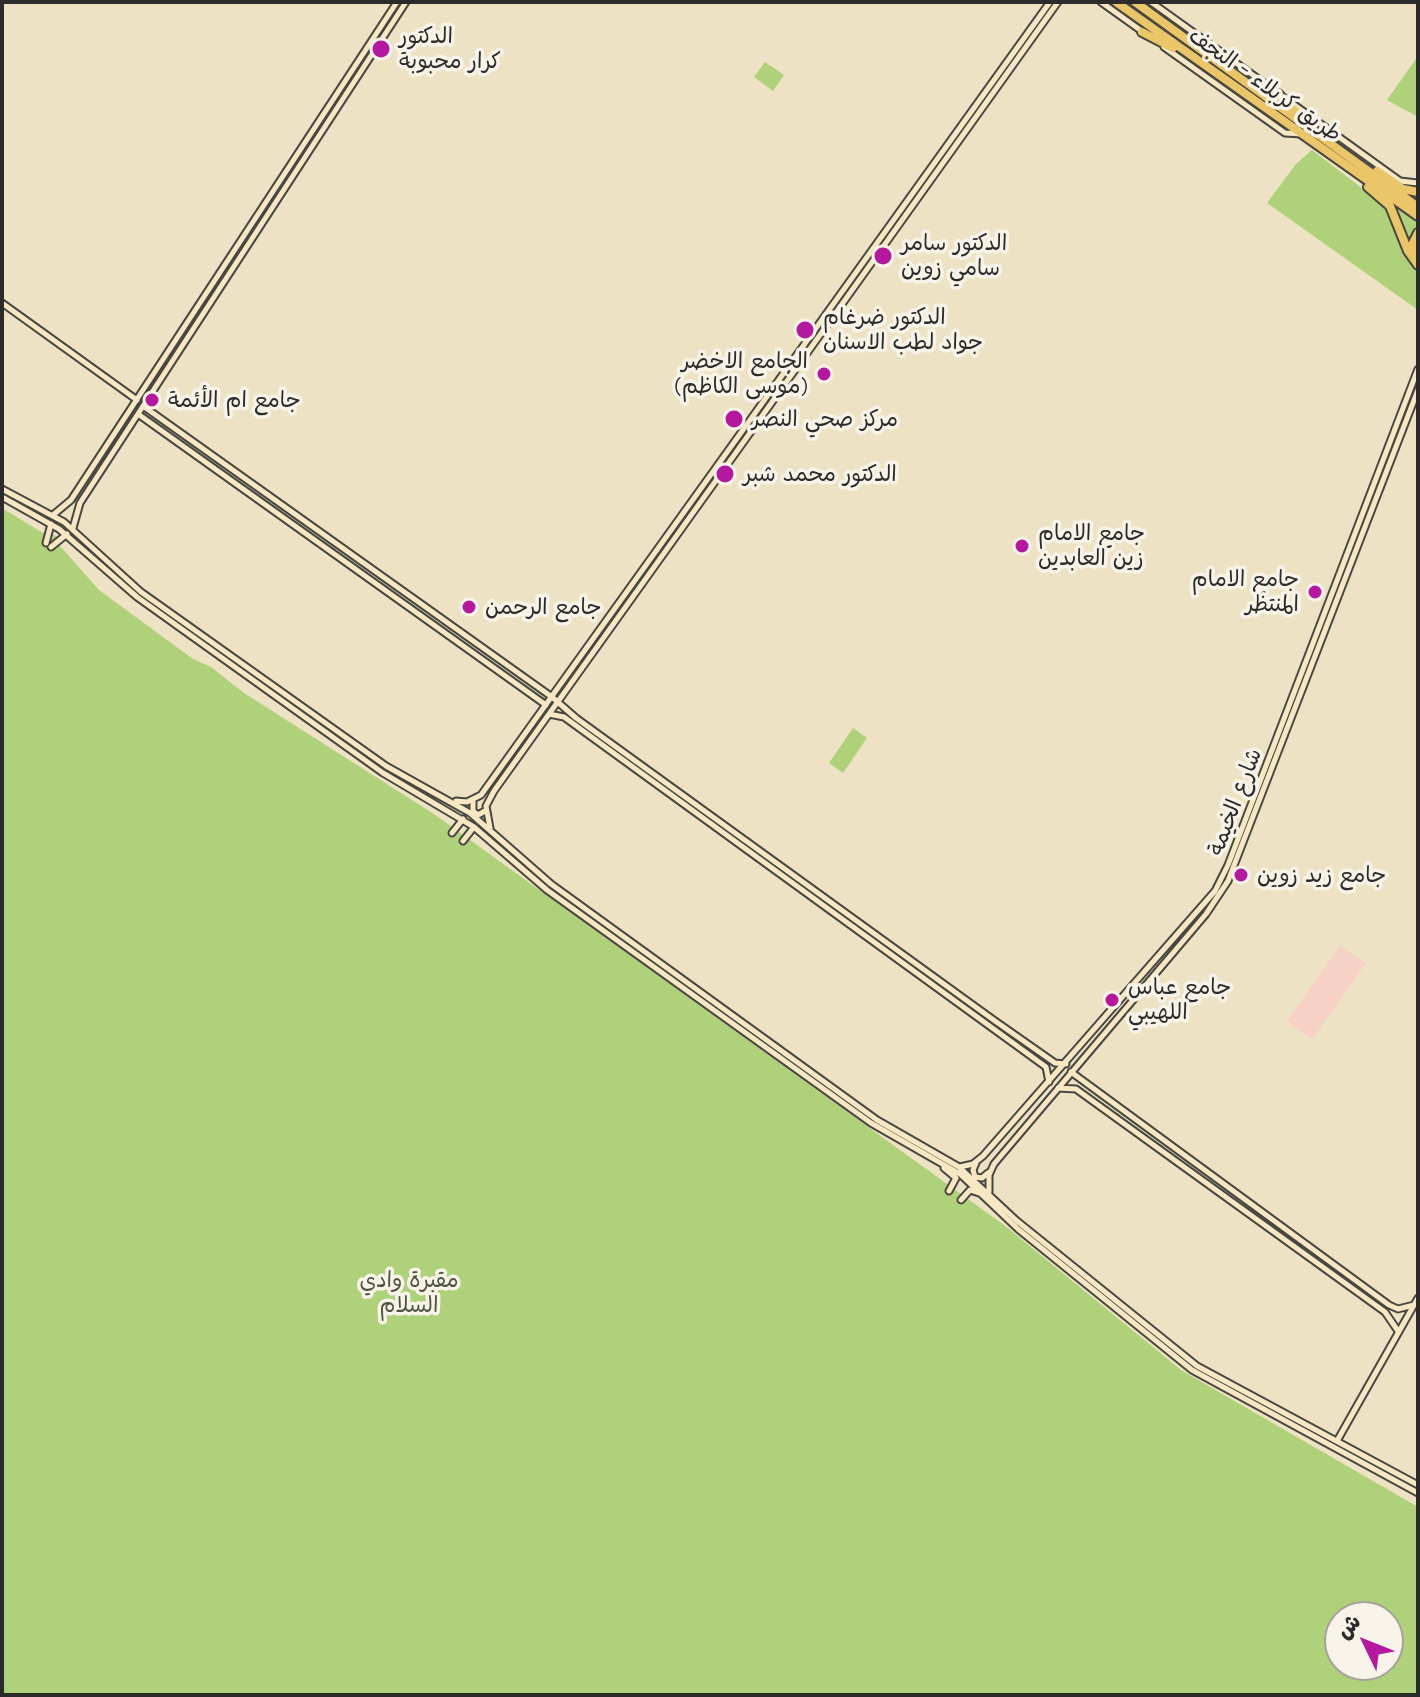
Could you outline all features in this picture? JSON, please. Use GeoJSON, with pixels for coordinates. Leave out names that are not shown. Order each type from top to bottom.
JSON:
{"type":"FeatureCollection","features":[{"type":"Feature","properties":{"kind":"highway","name":"طريق کربلاء - النجف"},"geometry":{"type":"LineString","coordinates":[[1116,2],[1302,134],[1331,149]]}},
{"type":"Feature","properties":{"kind":"highway"},"geometry":{"type":"LineString","coordinates":[[1135,2],[1313,130]]}},
{"type":"Feature","properties":{"kind":"highway"},"geometry":{"type":"LineString","coordinates":[[1142,32],[1201,63]]}},
{"type":"Feature","properties":{"kind":"highway"},"geometry":{"type":"LineString","coordinates":[[1278,94],[1390,206],[1406,246],[1418,265]]}},
{"type":"Feature","properties":{"kind":"highway"},"geometry":{"type":"LineString","coordinates":[[1331,149],[1403,189],[1418,192]]}},
{"type":"Feature","properties":{"kind":"highway"},"geometry":{"type":"LineString","coordinates":[[1331,149],[1418,216]]}},
{"type":"Feature","properties":{"kind":"highway"},"geometry":{"type":"LineString","coordinates":[[1394,195],[1418,207]]}},
{"type":"Feature","properties":{"kind":"highway"},"geometry":{"type":"LineString","coordinates":[[1418,233],[1413,246],[1418,257]]}},
{"type":"Feature","properties":{"kind":"street"},"geometry":{"type":"LineString","coordinates":[[74,517],[65,521],[61,515],[397,2]]}},
{"type":"Feature","properties":{"kind":"street"},"geometry":{"type":"LineString","coordinates":[[73,529],[74,517],[143,406],[406,2]]}},
{"type":"Feature","properties":{"kind":"street"},"geometry":{"type":"LineString","coordinates":[[1023,45],[1050,2]]}},
{"type":"Feature","properties":{"kind":"street"},"geometry":{"type":"LineString","coordinates":[[490,829],[486,809],[489,799],[549,714],[555,699],[1023,45],[1058,2]]}},
{"type":"Feature","properties":{"kind":"street"},"geometry":{"type":"LineString","coordinates":[[1101,2],[1285,133],[1302,134]]}},
{"type":"Feature","properties":{"kind":"street"},"geometry":{"type":"LineString","coordinates":[[1151,2],[1400,181],[1418,183]]}},
{"type":"Feature","properties":{"kind":"street"},"geometry":{"type":"LineString","coordinates":[[354,67],[360,72]]}},
{"type":"Feature","properties":{"kind":"street"},"geometry":{"type":"LineString","coordinates":[[345,82],[351,87]]}},
{"type":"Feature","properties":{"kind":"street"},"geometry":{"type":"LineString","coordinates":[[209,289],[216,293]]}},
{"type":"Feature","properties":{"kind":"street"},"geometry":{"type":"LineString","coordinates":[[2,303],[137,400]]}},
{"type":"Feature","properties":{"kind":"street"},"geometry":{"type":"LineString","coordinates":[[198,307],[202,306],[204,311]]}},
{"type":"Feature","properties":{"kind":"street","name":"شارع الخيمة"},"geometry":{"type":"LineString","coordinates":[[977,1162],[1215,891],[1228,865],[1418,369]]}},
{"type":"Feature","properties":{"kind":"street","name":"شارع الخيمة"},"geometry":{"type":"LineString","coordinates":[[990,1171],[1168,959],[1228,881],[1418,390]]}},
{"type":"Feature","properties":{"kind":"street"},"geometry":{"type":"LineString","coordinates":[[143,406],[555,699],[1048,1069]]}},
{"type":"Feature","properties":{"kind":"street"},"geometry":{"type":"LineString","coordinates":[[138,414],[546,705]]}},
{"type":"Feature","properties":{"kind":"street"},"geometry":{"type":"LineString","coordinates":[[179,444],[185,436]]}},
{"type":"Feature","properties":{"kind":"street"},"geometry":{"type":"LineString","coordinates":[[1381,441],[1389,444]]}},
{"type":"Feature","properties":{"kind":"street"},"geometry":{"type":"LineString","coordinates":[[1384,459],[1391,462]]}},
{"type":"Feature","properties":{"kind":"street"},"geometry":{"type":"LineString","coordinates":[[1375,481],[1382,484]]}},
{"type":"Feature","properties":{"kind":"street"},"geometry":{"type":"LineString","coordinates":[[3,490],[53,515],[73,529],[107,562],[115,575]]}},
{"type":"Feature","properties":{"kind":"street"},"geometry":{"type":"LineString","coordinates":[[2,497],[67,534],[102,567],[406,781],[461,802],[474,800]]}},
{"type":"Feature","properties":{"kind":"street"},"geometry":{"type":"LineString","coordinates":[[53,515],[63,510]]}},
{"type":"Feature","properties":{"kind":"street"},"geometry":{"type":"LineString","coordinates":[[51,523],[49,545],[67,534]]}},
{"type":"Feature","properties":{"kind":"street"},"geometry":{"type":"LineString","coordinates":[[102,567],[107,562]]}},
{"type":"Feature","properties":{"kind":"street"},"geometry":{"type":"LineString","coordinates":[[361,573],[367,565]]}},
{"type":"Feature","properties":{"kind":"street"},"geometry":{"type":"LineString","coordinates":[[374,583],[380,575]]}},
{"type":"Feature","properties":{"kind":"street"},"geometry":{"type":"LineString","coordinates":[[1308,635],[1315,638]]}},
{"type":"Feature","properties":{"kind":"street"},"geometry":{"type":"LineString","coordinates":[[1299,681],[1296,692],[1301,694]]}},
{"type":"Feature","properties":{"kind":"street"},"geometry":{"type":"LineString","coordinates":[[486,809],[481,814],[475,813],[471,806],[546,705],[555,699]]}},
{"type":"Feature","properties":{"kind":"street"},"geometry":{"type":"LineString","coordinates":[[1288,709],[1293,710],[1290,723]]}},
{"type":"Feature","properties":{"kind":"street"},"geometry":{"type":"LineString","coordinates":[[549,714],[564,717],[796,881]]}},
{"type":"Feature","properties":{"kind":"street"},"geometry":{"type":"LineString","coordinates":[[420,788],[474,827],[515,863],[877,1120],[959,1167],[1031,1237],[1197,1366],[1337,1441],[1417,1489]]}},
{"type":"Feature","properties":{"kind":"street"},"geometry":{"type":"LineString","coordinates":[[441,795],[490,829],[521,858],[530,872],[871,1123],[960,1174],[987,1195]]}},
{"type":"Feature","properties":{"kind":"street"},"geometry":{"type":"LineString","coordinates":[[452,833],[463,819]]}},
{"type":"Feature","properties":{"kind":"street"},"geometry":{"type":"LineString","coordinates":[[463,841],[474,827]]}},
{"type":"Feature","properties":{"kind":"street"},"geometry":{"type":"LineString","coordinates":[[515,863],[521,858]]}},
{"type":"Feature","properties":{"kind":"street"},"geometry":{"type":"LineString","coordinates":[[813,894],[1055,1063],[1066,1064]]}},
{"type":"Feature","properties":{"kind":"street"},"geometry":{"type":"LineString","coordinates":[[1164,951],[1163,957],[1168,959]]}},
{"type":"Feature","properties":{"kind":"street"},"geometry":{"type":"LineString","coordinates":[[1142,977],[1147,976],[1149,981]]}},
{"type":"Feature","properties":{"kind":"street"},"geometry":{"type":"LineString","coordinates":[[1119,1016],[1126,1021]]}},
{"type":"Feature","properties":{"kind":"street"},"geometry":{"type":"LineString","coordinates":[[1048,1084],[1048,1069],[1055,1063]]}},
{"type":"Feature","properties":{"kind":"street"},"geometry":{"type":"LineString","coordinates":[[1071,1072],[1389,1305],[1398,1309],[1414,1305]]}},
{"type":"Feature","properties":{"kind":"street"},"geometry":{"type":"LineString","coordinates":[[1081,1093],[1087,1085]]}},
{"type":"Feature","properties":{"kind":"street"},"geometry":{"type":"LineString","coordinates":[[1057,1088],[1070,1086],[1081,1093],[1385,1312],[1398,1331]]}},
{"type":"Feature","properties":{"kind":"street"},"geometry":{"type":"LineString","coordinates":[[959,1167],[977,1162]]}},
{"type":"Feature","properties":{"kind":"street"},"geometry":{"type":"LineString","coordinates":[[977,1162],[973,1170],[975,1177],[982,1178],[990,1171]]}},
{"type":"Feature","properties":{"kind":"street"},"geometry":{"type":"LineString","coordinates":[[941,1163],[956,1178],[949,1191]]}},
{"type":"Feature","properties":{"kind":"street"},"geometry":{"type":"LineString","coordinates":[[987,1195],[990,1171]]}},
{"type":"Feature","properties":{"kind":"street"},"geometry":{"type":"LineString","coordinates":[[1220,1193],[1227,1192],[1226,1186]]}},
{"type":"Feature","properties":{"kind":"street"},"geometry":{"type":"LineString","coordinates":[[961,1200],[971,1190],[987,1195]]}},
{"type":"Feature","properties":{"kind":"street"},"geometry":{"type":"LineString","coordinates":[[1241,1209],[1241,1202],[1246,1201]]}},
{"type":"Feature","properties":{"kind":"street"},"geometry":{"type":"LineString","coordinates":[[1039,1243],[1192,1370],[1404,1481]]}},
{"type":"Feature","properties":{"kind":"street"},"geometry":{"type":"LineString","coordinates":[[1337,1441],[1418,1298]]}},
{"type":"Feature","properties":{"kind":"street"},"geometry":{"type":"LineString","coordinates":[[1385,1312],[1389,1310],[1389,1305]]}},
{"type":"Feature","properties":{"kind":"shaded area"},"geometry":{"type":"Polygon","coordinates":[[[1340,946],[1366,963],[1312,1040],[1287,1021],[1340,946]]]}},
{"type":"Feature","properties":{"kind":"green space"},"geometry":{"type":"Polygon","coordinates":[[[1418,56],[1418,117],[1387,100],[1418,56]]]}},
{"type":"Feature","properties":{"kind":"green space"},"geometry":{"type":"Polygon","coordinates":[[[765,62],[784,75],[773,91],[754,77],[765,62]]]}},
{"type":"Feature","properties":{"kind":"green space"},"geometry":{"type":"Polygon","coordinates":[[[1312,150],[1388,208],[1401,245],[1418,271],[1418,310],[1267,203],[1296,164],[1312,150]]]}},
{"type":"Feature","properties":{"kind":"green space"},"geometry":{"type":"Polygon","coordinates":[[[1392,203],[1418,220],[1410,249],[1392,203]]]}},
{"type":"Feature","properties":{"kind":"green space","name":"مقبرة وادي السلام"},"geometry":{"type":"Polygon","coordinates":[[[2,508],[43,533],[48,531],[60,539],[60,546],[99,590],[193,659],[211,667],[244,693],[434,814],[1004,1225],[1181,1370],[1418,1507],[1418,1695],[2,1695],[2,508]]]}},
{"type":"Feature","properties":{"kind":"green space"},"geometry":{"type":"Polygon","coordinates":[[[853,728],[867,738],[843,773],[829,763],[853,728]]]}},
{"type":"Feature","properties":{"kind":"place","name":"الدكتور كرار محبوبة"},"geometry":{"type":"Point","coordinates":[381,49]}},
{"type":"Feature","properties":{"kind":"place","name":"الدكتور سامر سامي زوين"},"geometry":{"type":"Point","coordinates":[883,256]}},
{"type":"Feature","properties":{"kind":"place","name":"الدكتور ضرغام جواد لطب الاسنان"},"geometry":{"type":"Point","coordinates":[805,330]}},
{"type":"Feature","properties":{"kind":"place","name":"الجامع الاخضر (موسى الكاظم)"},"geometry":{"type":"Point","coordinates":[824,374]}},
{"type":"Feature","properties":{"kind":"place","name":"جامع ام الأئمة"},"geometry":{"type":"Point","coordinates":[152,400]}},
{"type":"Feature","properties":{"kind":"place","name":"مركز صحي النصر"},"geometry":{"type":"Point","coordinates":[734,419]}},
{"type":"Feature","properties":{"kind":"place","name":"الدكتور محمد شبر"},"geometry":{"type":"Point","coordinates":[725,474]}},
{"type":"Feature","properties":{"kind":"place","name":"جامع الامام زين العابدين"},"geometry":{"type":"Point","coordinates":[1022,546]}},
{"type":"Feature","properties":{"kind":"place","name":"جامع الامام المنتظر"},"geometry":{"type":"Point","coordinates":[1315,592]}},
{"type":"Feature","properties":{"kind":"place","name":"جامع الرحمن"},"geometry":{"type":"Point","coordinates":[469,607]}},
{"type":"Feature","properties":{"kind":"place","name":"جامع زيد زوين"},"geometry":{"type":"Point","coordinates":[1241,875]}},
{"type":"Feature","properties":{"kind":"place","name":"جامع عباس اللهيبي"},"geometry":{"type":"Point","coordinates":[1112,1000]}}]}
